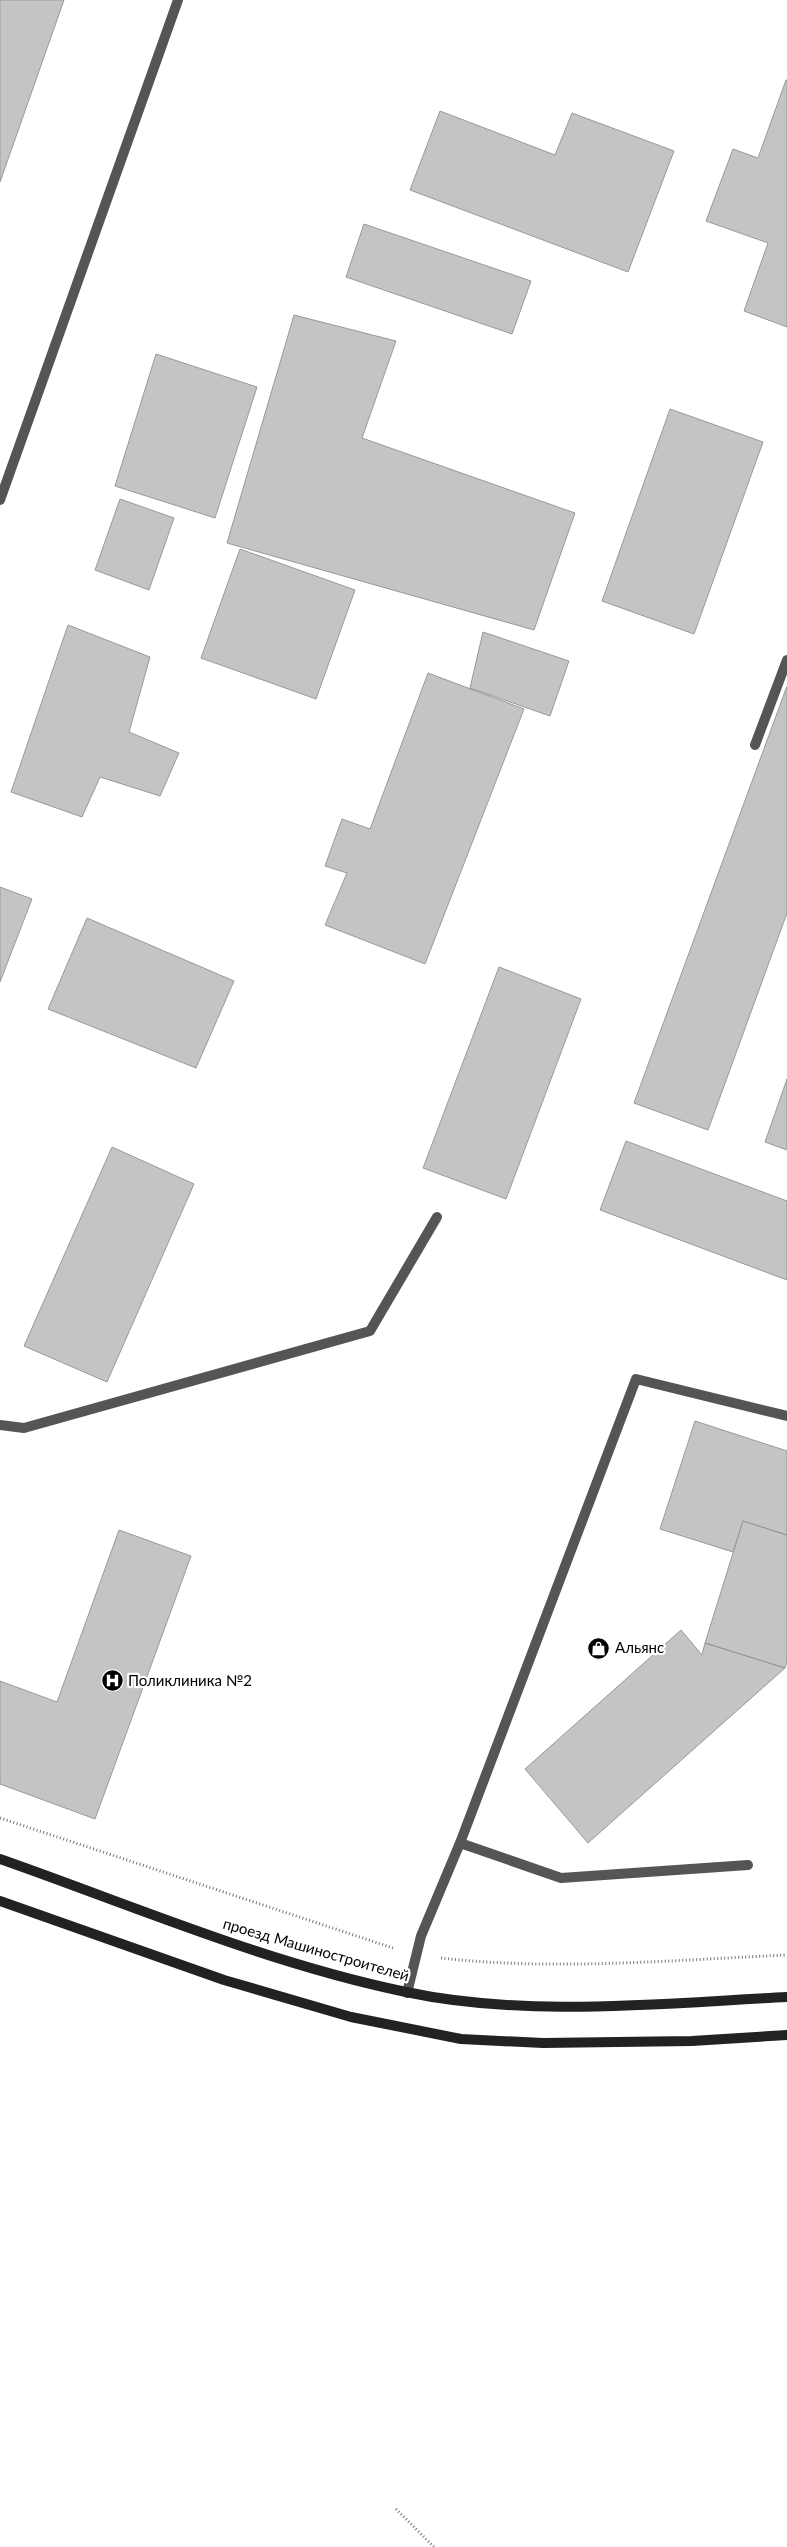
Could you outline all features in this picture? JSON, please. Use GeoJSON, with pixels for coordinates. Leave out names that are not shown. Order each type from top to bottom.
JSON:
{"type":"FeatureCollection","features":[{"type":"Feature","properties":{"kind":"main road","name":"проезд Машиностроителей"},"geometry":{"type":"LineString","coordinates":[[0,1859],[232,1944],[407,1993],[482,2003],[577,2006],[787,1998]]}},
{"type":"Feature","properties":{"kind":"main road"},"geometry":{"type":"LineString","coordinates":[[0,1901],[233,1982],[351,2017],[461,2039],[542,2043],[692,2040],[787,2035]]}},
{"type":"Feature","properties":{"kind":"lane"},"geometry":{"type":"LineString","coordinates":[[0,500],[178,0]]}},
{"type":"Feature","properties":{"kind":"lane"},"geometry":{"type":"LineString","coordinates":[[755,746],[787,660]]}},
{"type":"Feature","properties":{"kind":"lane"},"geometry":{"type":"LineString","coordinates":[[0,1425],[24,1428],[370,1330],[437,1217]]}},
{"type":"Feature","properties":{"kind":"lane"},"geometry":{"type":"LineString","coordinates":[[407,1993],[421,1936],[460,1842],[636,1379],[787,1416]]}},
{"type":"Feature","properties":{"kind":"lane"},"geometry":{"type":"LineString","coordinates":[[460,1842],[560,1878],[748,1865]]}},
{"type":"Feature","properties":{"kind":"path"},"geometry":{"type":"LineString","coordinates":[[0,1818],[417,1956],[478,1963],[588,1964],[787,1955]]}},
{"type":"Feature","properties":{"kind":"path"},"geometry":{"type":"LineString","coordinates":[[396,2509],[434,2547]]}},
{"type":"Feature","properties":{"kind":"building"},"geometry":{"type":"Polygon","coordinates":[[[0,0],[64,0],[0,182],[0,0]]]}},
{"type":"Feature","properties":{"kind":"building"},"geometry":{"type":"Polygon","coordinates":[[[786,80],[787,327],[744,311],[768,243],[706,221],[733,149],[758,158],[786,80]]]}},
{"type":"Feature","properties":{"kind":"building"},"geometry":{"type":"Polygon","coordinates":[[[440,111],[555,155],[572,113],[674,151],[628,272],[410,190],[440,111]]]}},
{"type":"Feature","properties":{"kind":"building"},"geometry":{"type":"Polygon","coordinates":[[[364,224],[531,281],[512,334],[346,277],[364,224]]]}},
{"type":"Feature","properties":{"kind":"building"},"geometry":{"type":"Polygon","coordinates":[[[294,315],[396,341],[362,438],[575,513],[534,630],[227,543],[294,315]]]}},
{"type":"Feature","properties":{"kind":"building"},"geometry":{"type":"Polygon","coordinates":[[[156,354],[257,387],[215,518],[115,486],[156,354]]]}},
{"type":"Feature","properties":{"kind":"building"},"geometry":{"type":"Polygon","coordinates":[[[670,409],[763,442],[694,634],[602,601],[670,409]]]}},
{"type":"Feature","properties":{"kind":"building"},"geometry":{"type":"Polygon","coordinates":[[[120,499],[174,518],[149,590],[95,570],[120,499]]]}},
{"type":"Feature","properties":{"kind":"building"},"geometry":{"type":"Polygon","coordinates":[[[240,549],[355,590],[316,699],[201,658],[240,549]]]}},
{"type":"Feature","properties":{"kind":"building"},"geometry":{"type":"Polygon","coordinates":[[[68,625],[150,657],[129,732],[179,753],[160,796],[100,777],[82,817],[11,792],[68,625]]]}},
{"type":"Feature","properties":{"kind":"building"},"geometry":{"type":"Polygon","coordinates":[[[483,632],[569,661],[550,716],[470,688],[483,632]]]}},
{"type":"Feature","properties":{"kind":"building"},"geometry":{"type":"Polygon","coordinates":[[[428,673],[524,709],[425,964],[325,925],[347,873],[325,866],[342,819],[370,829],[428,673]]]}},
{"type":"Feature","properties":{"kind":"building"},"geometry":{"type":"Polygon","coordinates":[[[787,686],[787,913],[708,1130],[634,1103],[787,686]]]}},
{"type":"Feature","properties":{"kind":"building"},"geometry":{"type":"Polygon","coordinates":[[[0,887],[32,899],[0,982],[0,887]]]}},
{"type":"Feature","properties":{"kind":"building"},"geometry":{"type":"Polygon","coordinates":[[[87,918],[234,981],[196,1068],[48,1009],[87,918]]]}},
{"type":"Feature","properties":{"kind":"building"},"geometry":{"type":"Polygon","coordinates":[[[499,967],[581,999],[506,1199],[423,1168],[499,967]]]}},
{"type":"Feature","properties":{"kind":"building"},"geometry":{"type":"Polygon","coordinates":[[[787,1079],[787,1150],[765,1142],[787,1079]]]}},
{"type":"Feature","properties":{"kind":"building"},"geometry":{"type":"Polygon","coordinates":[[[626,1141],[787,1201],[787,1280],[600,1210],[626,1141]]]}},
{"type":"Feature","properties":{"kind":"building"},"geometry":{"type":"Polygon","coordinates":[[[112,1147],[194,1184],[107,1382],[24,1346],[112,1147]]]}},
{"type":"Feature","properties":{"kind":"building"},"geometry":{"type":"Polygon","coordinates":[[[695,1421],[787,1451],[787,1535],[743,1521],[733,1552],[660,1529],[695,1421]]]}},
{"type":"Feature","properties":{"kind":"building"},"geometry":{"type":"Polygon","coordinates":[[[743,1521],[787,1535],[787,1662],[785,1668],[705,1643],[743,1521]]]}},
{"type":"Feature","properties":{"kind":"building"},"geometry":{"type":"Polygon","coordinates":[[[119,1530],[191,1556],[95,1819],[0,1784],[0,1681],[57,1702],[119,1530]]]}},
{"type":"Feature","properties":{"kind":"building"},"geometry":{"type":"Polygon","coordinates":[[[681,1630],[702,1655],[705,1643],[785,1668],[588,1843],[525,1769],[681,1630]]]}},
{"type":"Feature","properties":{"kind":"place","name":"Альянс"},"geometry":{"type":"Point","coordinates":[599,1648]}},
{"type":"Feature","properties":{"kind":"place","name":"Поликлиника №2"},"geometry":{"type":"Point","coordinates":[112,1681]}}]}
